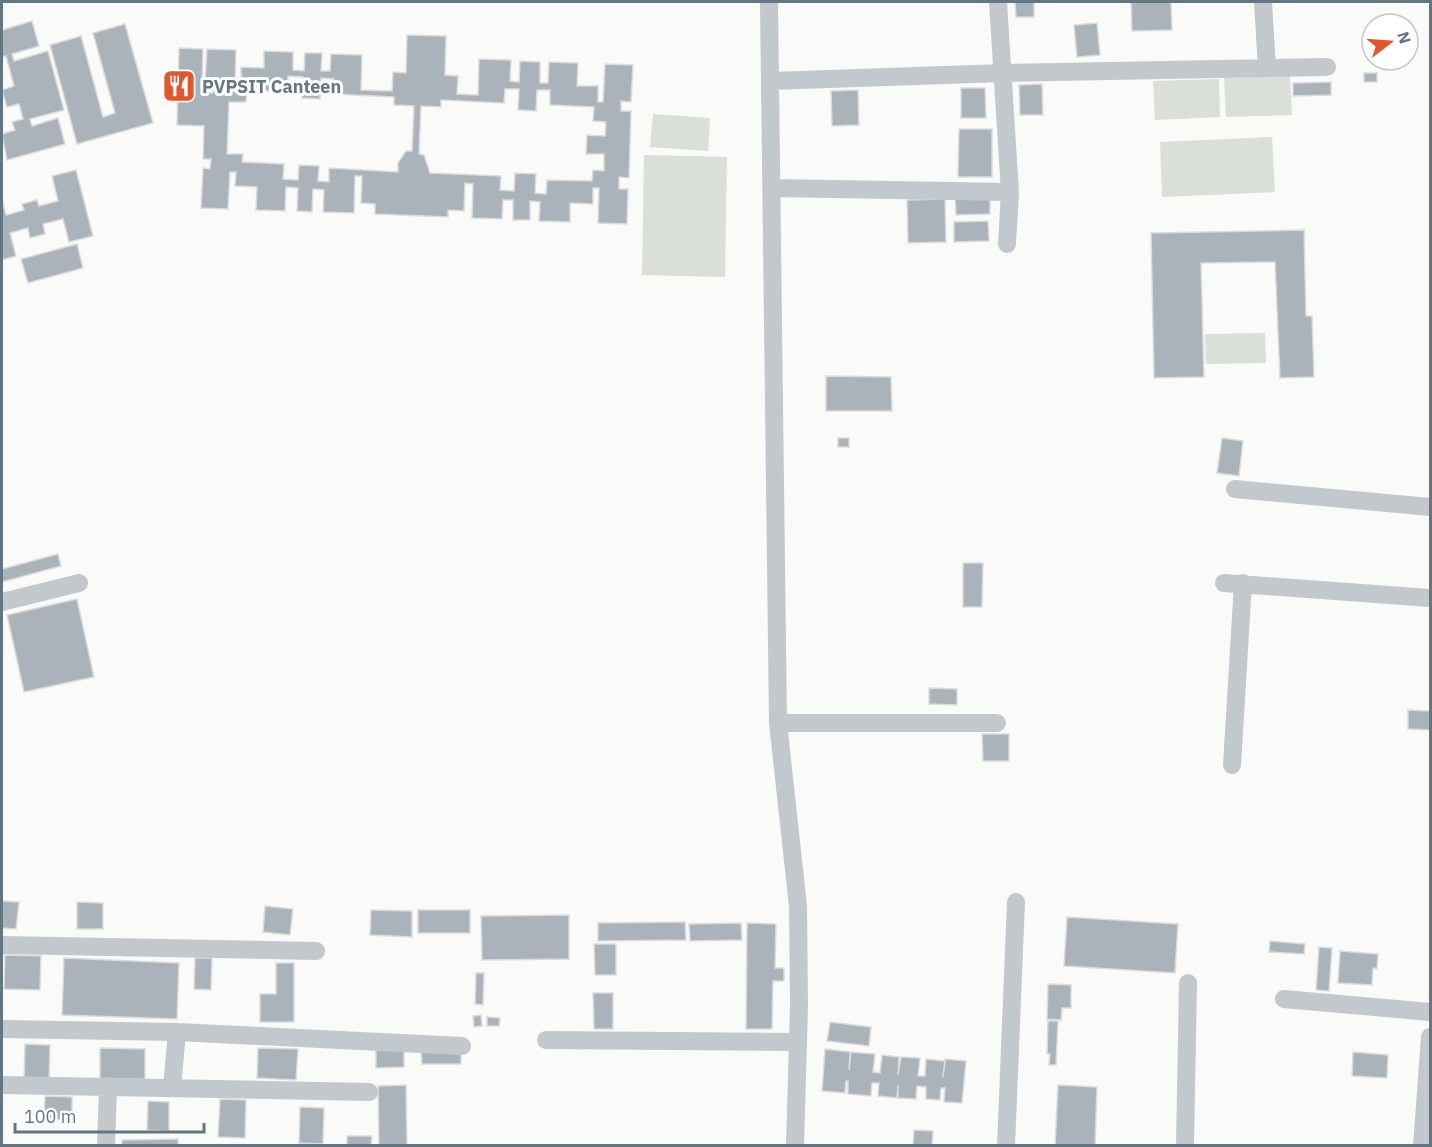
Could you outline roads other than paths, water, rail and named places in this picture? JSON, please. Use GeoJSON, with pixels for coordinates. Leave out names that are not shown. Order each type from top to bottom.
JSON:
{"type":"FeatureCollection","features":[{"type":"Feature","properties":{"kind":"street"},"geometry":{"type":"LineString","coordinates":[[769,2],[772,81],[778,723],[798,906],[795,1146]]}},
{"type":"Feature","properties":{"kind":"street"},"geometry":{"type":"LineString","coordinates":[[998,2],[1010,192],[1007,244]]}},
{"type":"Feature","properties":{"kind":"street"},"geometry":{"type":"LineString","coordinates":[[1263,2],[1267,68]]}},
{"type":"Feature","properties":{"kind":"street"},"geometry":{"type":"LineString","coordinates":[[772,81],[1002,73],[1327,67]]}},
{"type":"Feature","properties":{"kind":"street"},"geometry":{"type":"LineString","coordinates":[[773,188],[1010,192]]}},
{"type":"Feature","properties":{"kind":"street"},"geometry":{"type":"LineString","coordinates":[[1235,489],[1431,507]]}},
{"type":"Feature","properties":{"kind":"street"},"geometry":{"type":"LineString","coordinates":[[2,602],[79,583]]}},
{"type":"Feature","properties":{"kind":"street"},"geometry":{"type":"LineString","coordinates":[[1224,583],[1431,598]]}},
{"type":"Feature","properties":{"kind":"street"},"geometry":{"type":"LineString","coordinates":[[1232,765],[1243,583]]}},
{"type":"Feature","properties":{"kind":"street"},"geometry":{"type":"LineString","coordinates":[[778,723],[998,723]]}},
{"type":"Feature","properties":{"kind":"street"},"geometry":{"type":"LineString","coordinates":[[1006,1146],[1016,902]]}},
{"type":"Feature","properties":{"kind":"street"},"geometry":{"type":"LineString","coordinates":[[2,945],[316,951]]}},
{"type":"Feature","properties":{"kind":"street"},"geometry":{"type":"LineString","coordinates":[[1185,1146],[1188,983]]}},
{"type":"Feature","properties":{"kind":"street"},"geometry":{"type":"LineString","coordinates":[[1284,999],[1431,1012]]}},
{"type":"Feature","properties":{"kind":"street"},"geometry":{"type":"LineString","coordinates":[[2,1029],[177,1032],[462,1046]]}},
{"type":"Feature","properties":{"kind":"street"},"geometry":{"type":"LineString","coordinates":[[172,1088],[177,1032]]}},
{"type":"Feature","properties":{"kind":"street"},"geometry":{"type":"LineString","coordinates":[[1422,1146],[1431,1037]]}},
{"type":"Feature","properties":{"kind":"street"},"geometry":{"type":"LineString","coordinates":[[546,1040],[797,1042]]}},
{"type":"Feature","properties":{"kind":"street"},"geometry":{"type":"LineString","coordinates":[[2,1085],[369,1092]]}},
{"type":"Feature","properties":{"kind":"street"},"geometry":{"type":"LineString","coordinates":[[106,1146],[108,1086]]}},
{"type":"Feature","properties":{"kind":"place","name":"PVPSIT Canteen"},"geometry":{"type":"Point","coordinates":[179,86]}}]}
